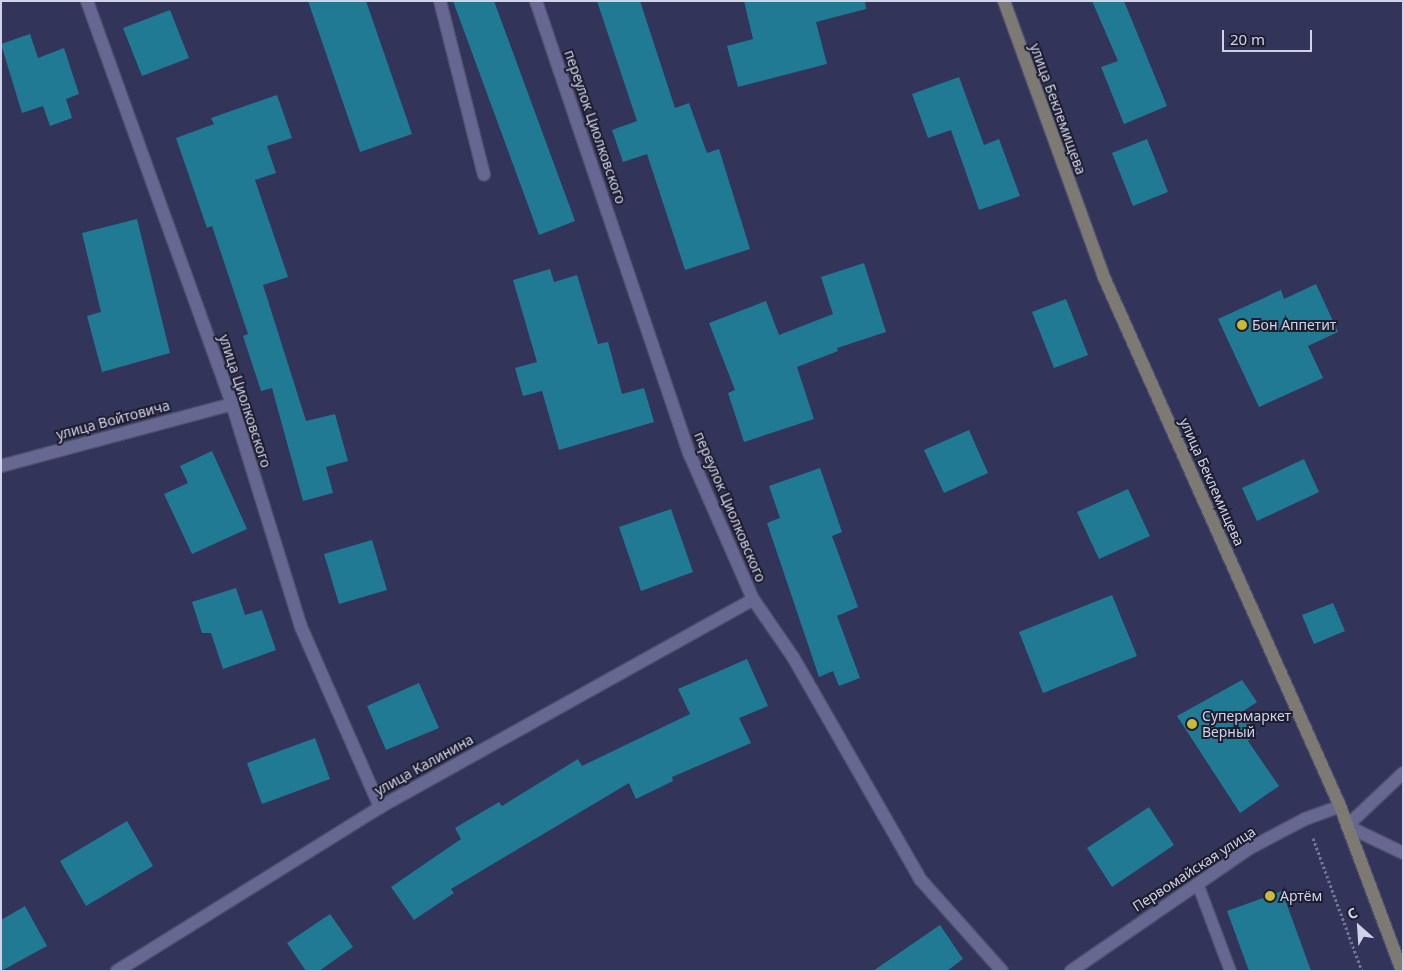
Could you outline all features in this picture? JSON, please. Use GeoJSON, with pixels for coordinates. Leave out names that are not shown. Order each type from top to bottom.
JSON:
{"type":"FeatureCollection","features":[{"type":"Feature","properties":{"kind":"main road","name":"улица Беклемищева"},"geometry":{"type":"LineString","coordinates":[[1004,1],[1102,275],[1340,806],[1402,971]]}},
{"type":"Feature","properties":{"kind":"street","name":"улица Циолковского"},"geometry":{"type":"LineString","coordinates":[[87,1],[232,404],[301,627],[380,807]]}},
{"type":"Feature","properties":{"kind":"street"},"geometry":{"type":"LineString","coordinates":[[440,1],[484,175]]}},
{"type":"Feature","properties":{"kind":"street","name":"переулок Циолковского"},"geometry":{"type":"LineString","coordinates":[[536,1],[690,455],[753,599],[793,657],[920,879],[1002,971]]}},
{"type":"Feature","properties":{"kind":"street","name":"улица Войтовича"},"geometry":{"type":"LineString","coordinates":[[1,466],[232,404]]}},
{"type":"Feature","properties":{"kind":"street","name":"улица Калинина"},"geometry":{"type":"LineString","coordinates":[[117,971],[380,807],[753,599]]}},
{"type":"Feature","properties":{"kind":"street"},"geometry":{"type":"LineString","coordinates":[[1403,773],[1347,826],[1403,853]]}},
{"type":"Feature","properties":{"kind":"street","name":"Первомайская улица"},"geometry":{"type":"LineString","coordinates":[[1071,971],[1250,848],[1305,819],[1340,806]]}},
{"type":"Feature","properties":{"kind":"lane"},"geometry":{"type":"LineString","coordinates":[[1197,883],[1230,971]]}},
{"type":"Feature","properties":{"kind":"path"},"geometry":{"type":"LineString","coordinates":[[1305,819],[1362,971]]}},
{"type":"Feature","properties":{"kind":"building"},"geometry":{"type":"Polygon","coordinates":[[[308,1],[366,1],[412,134],[360,152],[308,1]]]}},
{"type":"Feature","properties":{"kind":"building"},"geometry":{"type":"Polygon","coordinates":[[[453,1],[494,1],[575,221],[539,235],[453,1]]]}},
{"type":"Feature","properties":{"kind":"building"},"geometry":{"type":"Polygon","coordinates":[[[597,1],[640,1],[675,108],[689,103],[707,153],[719,149],[750,249],[685,270],[647,154],[623,162],[612,130],[637,121],[597,1]]]}},
{"type":"Feature","properties":{"kind":"building"},"geometry":{"type":"Polygon","coordinates":[[[744,1],[865,1],[866,9],[816,22],[827,64],[738,87],[727,46],[753,39],[744,1]]]}},
{"type":"Feature","properties":{"kind":"building"},"geometry":{"type":"Polygon","coordinates":[[[1092,1],[1124,1],[1167,106],[1124,124],[1101,67],[1118,61],[1092,1]]]}},
{"type":"Feature","properties":{"kind":"building"},"geometry":{"type":"Polygon","coordinates":[[[170,10],[189,58],[142,76],[123,28],[170,10]]]}},
{"type":"Feature","properties":{"kind":"building"},"geometry":{"type":"Polygon","coordinates":[[[30,34],[38,58],[64,48],[79,94],[66,99],[72,118],[50,126],[43,106],[22,113],[1,44],[30,34]]]}},
{"type":"Feature","properties":{"kind":"building"},"geometry":{"type":"Polygon","coordinates":[[[959,77],[984,145],[999,139],[1020,196],[979,210],[951,130],[928,138],[912,94],[959,77]]]}},
{"type":"Feature","properties":{"kind":"building"},"geometry":{"type":"Polygon","coordinates":[[[277,95],[292,138],[267,146],[276,173],[255,180],[288,277],[263,285],[306,421],[335,414],[348,461],[326,467],[333,493],[303,501],[272,388],[261,391],[243,336],[248,334],[212,226],[207,228],[176,138],[214,124],[211,118],[277,95]]]}},
{"type":"Feature","properties":{"kind":"building"},"geometry":{"type":"Polygon","coordinates":[[[1147,139],[1168,192],[1133,206],[1112,153],[1147,139]]]}},
{"type":"Feature","properties":{"kind":"building"},"geometry":{"type":"Polygon","coordinates":[[[137,219],[170,353],[102,372],[87,316],[101,312],[82,233],[137,219]]]}},
{"type":"Feature","properties":{"kind":"building"},"geometry":{"type":"Polygon","coordinates":[[[864,263],[886,332],[837,348],[838,351],[797,367],[814,419],[744,442],[728,393],[735,390],[709,323],[766,301],[779,335],[833,314],[821,277],[864,263]]]}},
{"type":"Feature","properties":{"kind":"building"},"geometry":{"type":"Polygon","coordinates":[[[550,269],[554,282],[577,275],[598,344],[608,342],[622,394],[644,388],[654,422],[559,450],[542,391],[523,396],[515,368],[537,362],[513,280],[550,269]]]}},
{"type":"Feature","properties":{"kind":"building"},"geometry":{"type":"Polygon","coordinates":[[[1316,284],[1338,332],[1308,346],[1323,378],[1259,407],[1218,319],[1281,290],[1284,299],[1316,284]]]}},
{"type":"Feature","properties":{"kind":"building"},"geometry":{"type":"Polygon","coordinates":[[[1066,299],[1088,355],[1054,368],[1032,312],[1066,299]]]}},
{"type":"Feature","properties":{"kind":"building"},"geometry":{"type":"Polygon","coordinates":[[[969,430],[988,473],[944,493],[924,450],[969,430]]]}},
{"type":"Feature","properties":{"kind":"building"},"geometry":{"type":"Polygon","coordinates":[[[212,451],[247,529],[192,554],[164,494],[188,483],[180,466],[212,451]]]}},
{"type":"Feature","properties":{"kind":"building"},"geometry":{"type":"Polygon","coordinates":[[[1304,459],[1319,492],[1257,521],[1242,488],[1304,459]]]}},
{"type":"Feature","properties":{"kind":"building"},"geometry":{"type":"Polygon","coordinates":[[[820,468],[842,532],[832,536],[858,607],[837,616],[860,678],[839,686],[833,671],[819,677],[767,523],[780,518],[769,486],[820,468]]]}},
{"type":"Feature","properties":{"kind":"building"},"geometry":{"type":"Polygon","coordinates":[[[1128,489],[1150,536],[1099,559],[1077,512],[1128,489]]]}},
{"type":"Feature","properties":{"kind":"building"},"geometry":{"type":"Polygon","coordinates":[[[671,509],[693,572],[641,591],[619,527],[671,509]]]}},
{"type":"Feature","properties":{"kind":"building"},"geometry":{"type":"Polygon","coordinates":[[[372,540],[387,590],[339,604],[324,554],[372,540]]]}},
{"type":"Feature","properties":{"kind":"building"},"geometry":{"type":"Polygon","coordinates":[[[236,588],[245,615],[262,610],[276,650],[223,669],[211,633],[202,633],[192,602],[236,588]]]}},
{"type":"Feature","properties":{"kind":"building"},"geometry":{"type":"Polygon","coordinates":[[[1112,595],[1137,656],[1043,693],[1019,632],[1112,595]]]}},
{"type":"Feature","properties":{"kind":"building"},"geometry":{"type":"Polygon","coordinates":[[[1333,603],[1345,631],[1314,644],[1302,615],[1333,603]]]}},
{"type":"Feature","properties":{"kind":"building"},"geometry":{"type":"Polygon","coordinates":[[[747,659],[768,706],[739,718],[751,743],[672,777],[673,781],[636,799],[629,783],[451,889],[454,893],[414,920],[391,887],[461,839],[455,828],[499,802],[502,806],[578,759],[582,766],[690,714],[678,689],[747,659]]]}},
{"type":"Feature","properties":{"kind":"building"},"geometry":{"type":"Polygon","coordinates":[[[1242,680],[1257,702],[1242,712],[1257,733],[1248,741],[1279,786],[1240,813],[1177,716],[1242,680]]]}},
{"type":"Feature","properties":{"kind":"building"},"geometry":{"type":"Polygon","coordinates":[[[419,683],[439,728],[386,750],[367,706],[419,683]]]}},
{"type":"Feature","properties":{"kind":"building"},"geometry":{"type":"Polygon","coordinates":[[[315,738],[330,779],[262,804],[247,763],[315,738]]]}},
{"type":"Feature","properties":{"kind":"building"},"geometry":{"type":"Polygon","coordinates":[[[1149,807],[1174,845],[1112,887],[1087,848],[1149,807]]]}},
{"type":"Feature","properties":{"kind":"building"},"geometry":{"type":"Polygon","coordinates":[[[127,821],[153,866],[86,906],[60,861],[127,821]]]}},
{"type":"Feature","properties":{"kind":"building"},"geometry":{"type":"Polygon","coordinates":[[[1282,891],[1311,971],[1249,971],[1227,911],[1282,891]]]}},
{"type":"Feature","properties":{"kind":"building"},"geometry":{"type":"Polygon","coordinates":[[[25,906],[47,946],[1,971],[1,920],[25,906]]]}},
{"type":"Feature","properties":{"kind":"building"},"geometry":{"type":"Polygon","coordinates":[[[330,914],[353,947],[319,971],[306,971],[287,943],[330,914]]]}},
{"type":"Feature","properties":{"kind":"building"},"geometry":{"type":"Polygon","coordinates":[[[940,925],[963,959],[947,971],[873,971],[940,925]]]}},
{"type":"Feature","properties":{"kind":"place","name":"Бон Аппетит"},"geometry":{"type":"Point","coordinates":[1242,325]}},
{"type":"Feature","properties":{"kind":"place","name":"Супермаркет Верный"},"geometry":{"type":"Point","coordinates":[1192,724]}},
{"type":"Feature","properties":{"kind":"place","name":"Артём"},"geometry":{"type":"Point","coordinates":[1270,896]}}]}
